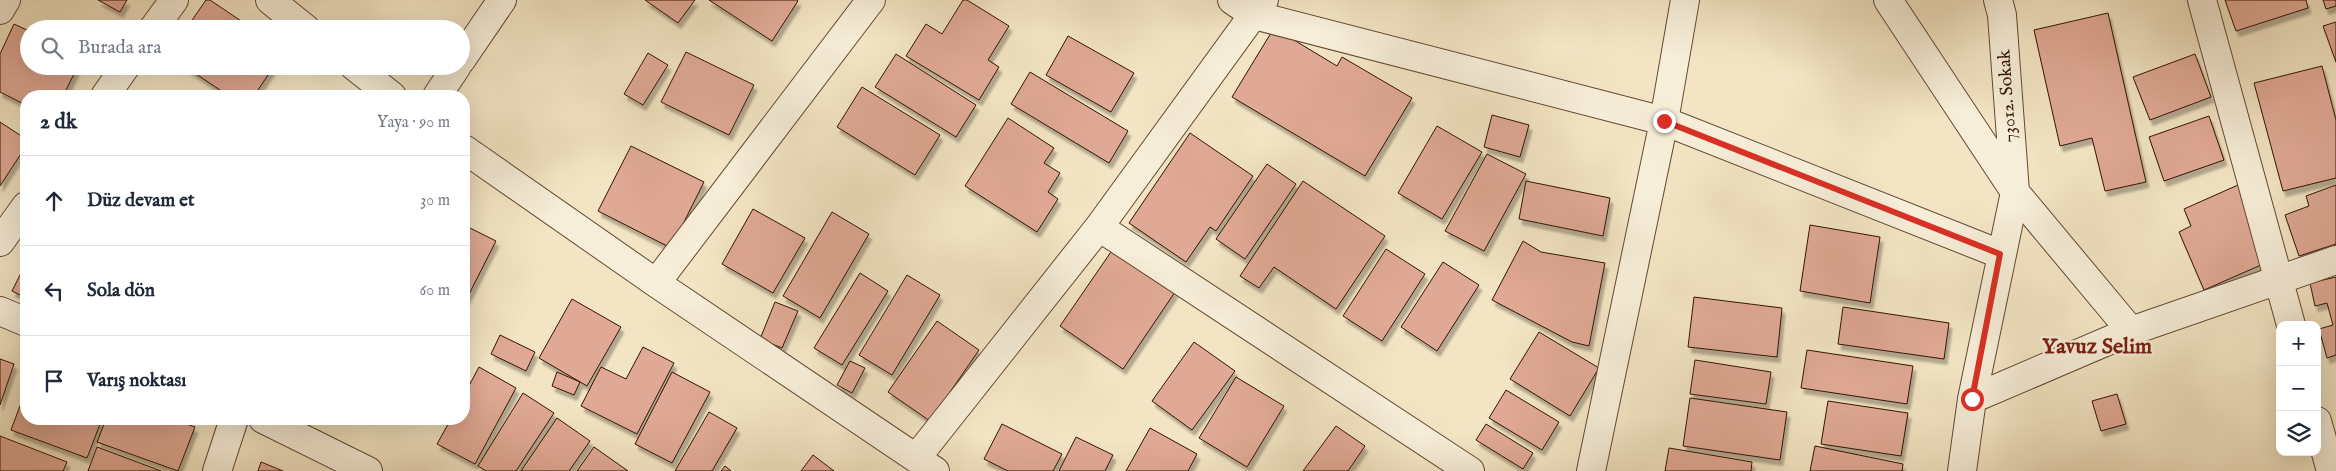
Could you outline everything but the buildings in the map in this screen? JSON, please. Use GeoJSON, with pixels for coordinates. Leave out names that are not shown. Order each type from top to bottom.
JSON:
{"type":"FeatureCollection","features":[{"type":"Feature","properties":{"kind":"street"},"geometry":{"type":"LineString","coordinates":[[0,10],[6,0]]}},
{"type":"Feature","properties":{"kind":"street"},"geometry":{"type":"LineString","coordinates":[[160,20],[174,0]]}},
{"type":"Feature","properties":{"kind":"street"},"geometry":{"type":"LineString","coordinates":[[270,0],[295,20]]}},
{"type":"Feature","properties":{"kind":"street"},"geometry":{"type":"LineString","coordinates":[[470,47],[502,0]]}},
{"type":"Feature","properties":{"kind":"street"},"geometry":{"type":"LineString","coordinates":[[656,283],[871,0]]}},
{"type":"Feature","properties":{"kind":"street"},"geometry":{"type":"LineString","coordinates":[[1590,470],[1664,121],[1685,0]]}},
{"type":"Feature","properties":{"kind":"street"},"geometry":{"type":"LineString","coordinates":[[1888,0],[2014,192],[2131,331]]}},
{"type":"Feature","properties":{"kind":"street","name":"73012. Sokak"},"geometry":{"type":"LineString","coordinates":[[1962,471],[1972,399],[2014,192],[2002,15],[1998,0]]}},
{"type":"Feature","properties":{"kind":"street"},"geometry":{"type":"LineString","coordinates":[[2202,0],[2290,321]]}},
{"type":"Feature","properties":{"kind":"street"},"geometry":{"type":"LineString","coordinates":[[470,153],[656,283],[926,464],[1100,228],[1250,5],[1664,121],[2000,254]]}},
{"type":"Feature","properties":{"kind":"street"},"geometry":{"type":"LineString","coordinates":[[109,90],[120,75]]}},
{"type":"Feature","properties":{"kind":"street"},"geometry":{"type":"LineString","coordinates":[[365,75],[384,90]]}},
{"type":"Feature","properties":{"kind":"street"},"geometry":{"type":"LineString","coordinates":[[441,90],[451,75]]}},
{"type":"Feature","properties":{"kind":"street"},"geometry":{"type":"LineString","coordinates":[[0,242],[20,214]]}},
{"type":"Feature","properties":{"kind":"street"},"geometry":{"type":"LineString","coordinates":[[1100,228],[1470,471]]}},
{"type":"Feature","properties":{"kind":"street"},"geometry":{"type":"LineString","coordinates":[[1972,399],[2131,331],[2336,260]]}},
{"type":"Feature","properties":{"kind":"street"},"geometry":{"type":"LineString","coordinates":[[0,312],[20,320]]}},
{"type":"Feature","properties":{"kind":"street"},"geometry":{"type":"LineString","coordinates":[[217,471],[232,425]]}},
{"type":"Feature","properties":{"kind":"street"},"geometry":{"type":"LineString","coordinates":[[275,425],[368,471]]}},
{"type":"Feature","properties":{"kind":"street"},"geometry":{"type":"LineString","coordinates":[[2321,435],[2331,471]]}},
{"type":"Feature","properties":{"kind":"district","name":"Yavuz Selim"},"geometry":{"type":"Point","coordinates":[2097,347]}},
{"type":"Feature","properties":{"kind":"route"},"geometry":{"type":"LineString","coordinates":[[1664,121],[2000,254],[1972,399]]}}]}
